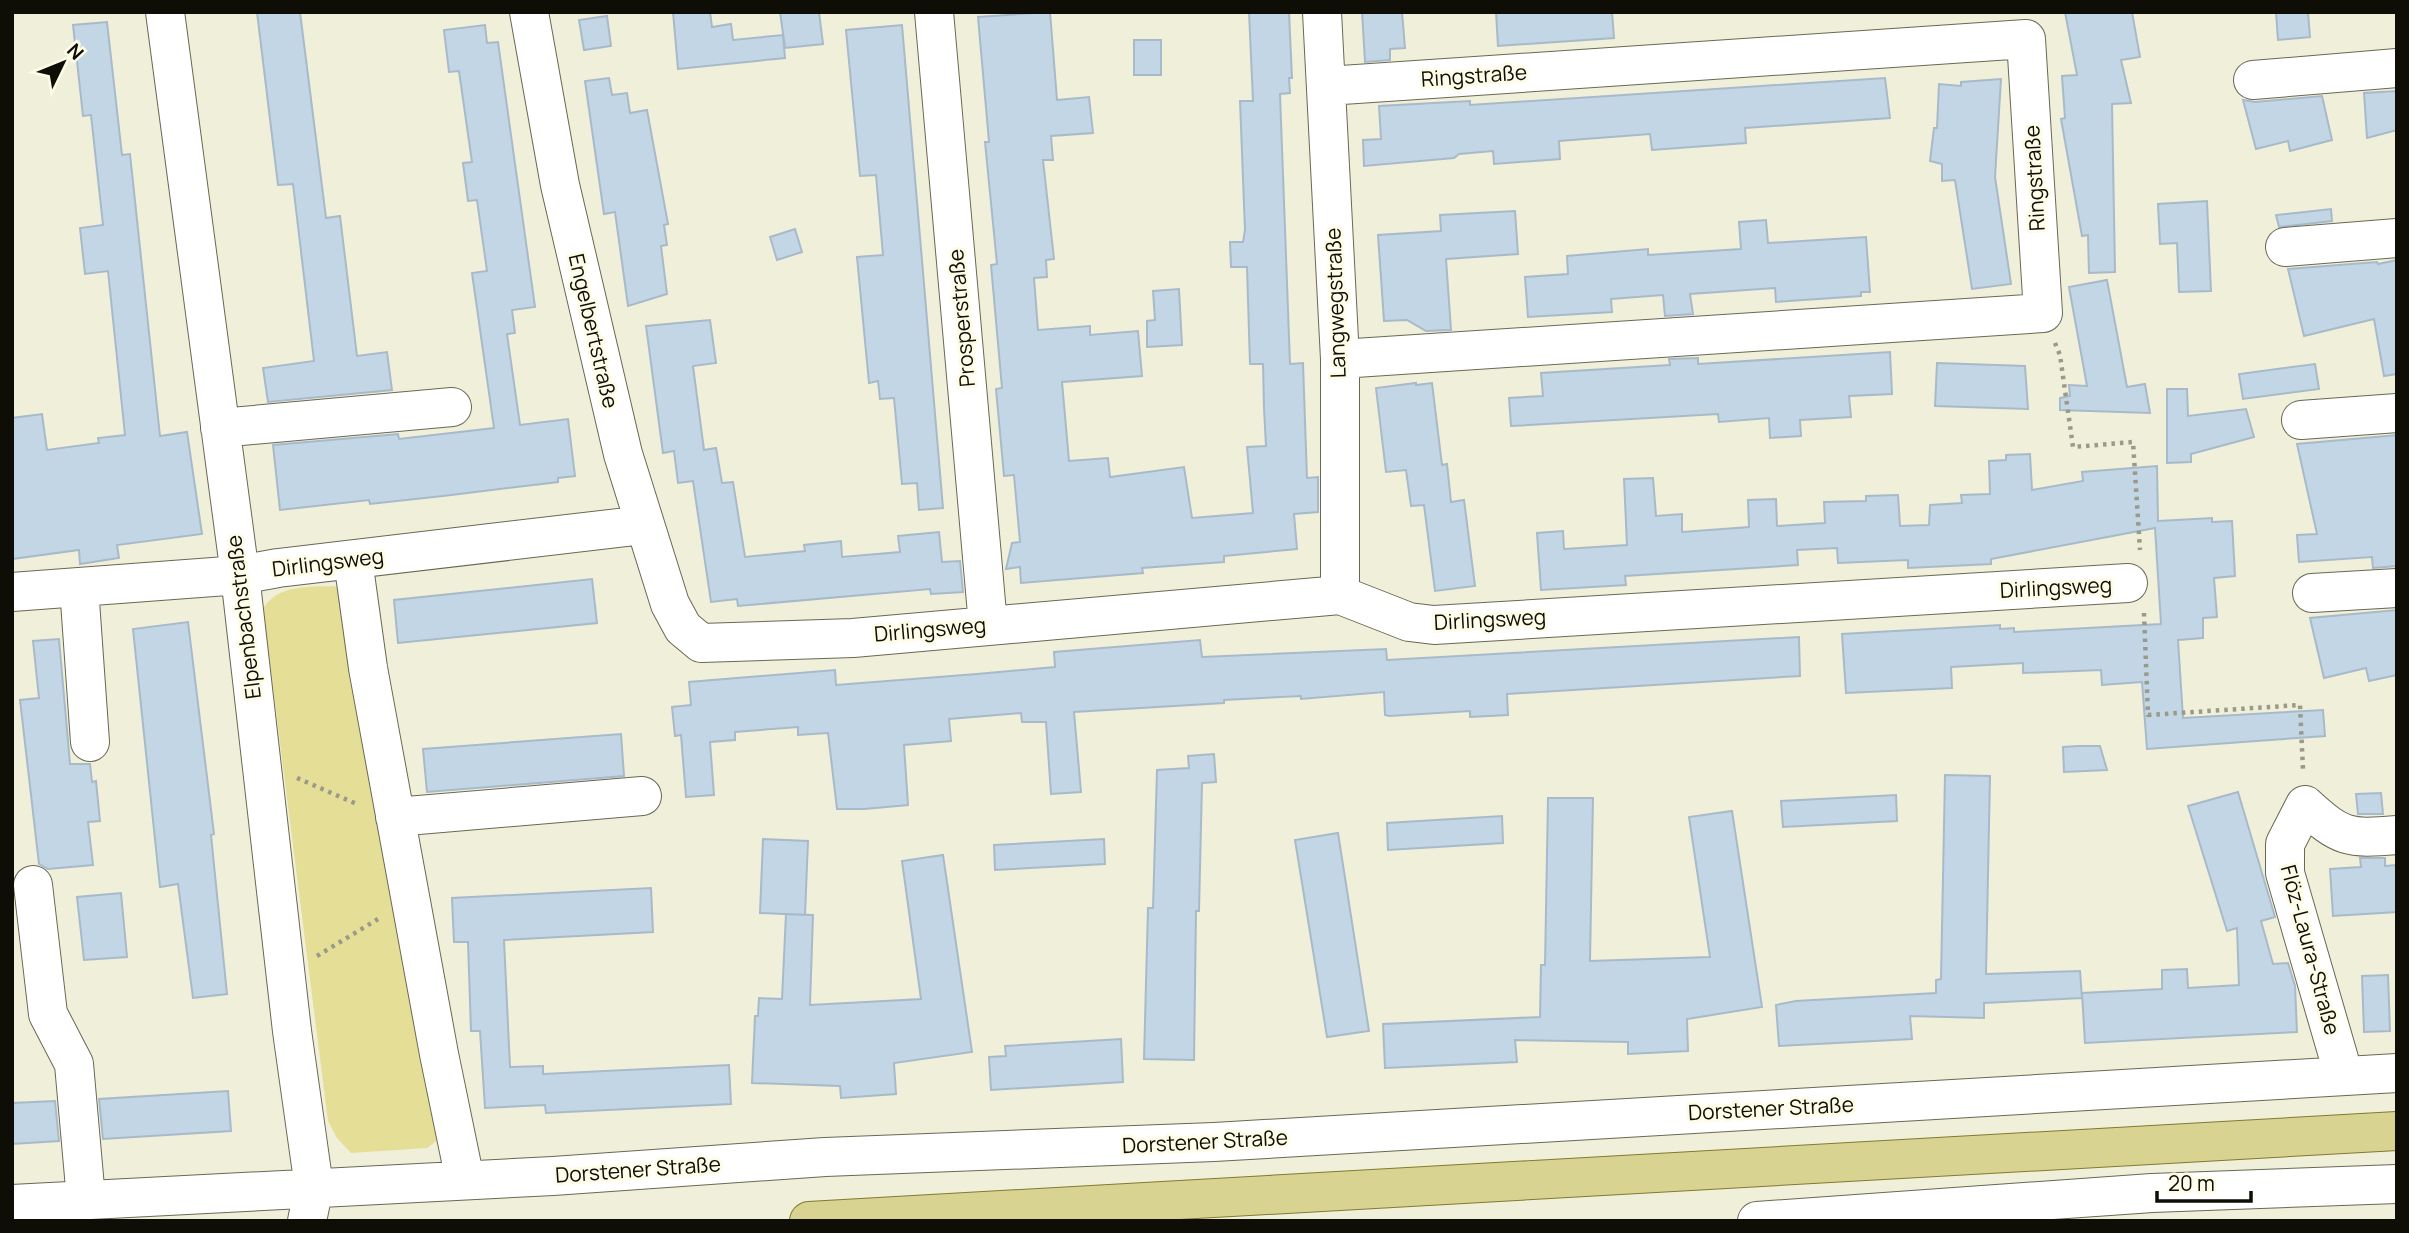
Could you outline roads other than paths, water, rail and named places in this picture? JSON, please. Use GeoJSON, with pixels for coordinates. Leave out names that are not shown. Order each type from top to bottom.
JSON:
{"type":"FeatureCollection","features":[{"type":"Feature","properties":{"kind":"main road"},"geometry":{"type":"LineString","coordinates":[[809,1221],[2397,1131]]}},
{"type":"Feature","properties":{"kind":"street","name":"Elpenbachstraße"},"geometry":{"type":"LineString","coordinates":[[165,12],[240,576],[310,1204]]}},
{"type":"Feature","properties":{"kind":"street","name":"Engelbertstraße"},"geometry":{"type":"LineString","coordinates":[[529,12],[552,147],[585,298],[644,525],[670,604],[691,638]]}},
{"type":"Feature","properties":{"kind":"street","name":"Prosperstraße"},"geometry":{"type":"LineString","coordinates":[[934,12],[988,625]]}},
{"type":"Feature","properties":{"kind":"street","name":"Langwegstraße"},"geometry":{"type":"LineString","coordinates":[[1322,12],[1340,359],[1340,595]]}},
{"type":"Feature","properties":{"kind":"street","name":"Ringstraße"},"geometry":{"type":"LineString","coordinates":[[1327,86],[2026,39],[2043,313],[1340,359]]}},
{"type":"Feature","properties":{"kind":"street"},"geometry":{"type":"LineString","coordinates":[[2253,80],[2397,68]]}},
{"type":"Feature","properties":{"kind":"street"},"geometry":{"type":"LineString","coordinates":[[2285,247],[2397,238]]}},
{"type":"Feature","properties":{"kind":"street"},"geometry":{"type":"LineString","coordinates":[[220,428],[452,408]]}},
{"type":"Feature","properties":{"kind":"street"},"geometry":{"type":"LineString","coordinates":[[2301,420],[2397,413]]}},
{"type":"Feature","properties":{"kind":"street","name":"Dirlingsweg"},"geometry":{"type":"LineString","coordinates":[[12,592],[240,576],[644,525]]}},
{"type":"Feature","properties":{"kind":"street"},"geometry":{"type":"LineString","coordinates":[[353,560],[368,668],[465,1181]]}},
{"type":"Feature","properties":{"kind":"street","name":"Dirlingsweg"},"geometry":{"type":"LineString","coordinates":[[691,638],[712,645],[853,638],[1340,595],[1409,622],[1434,625],[2128,583]]}},
{"type":"Feature","properties":{"kind":"street"},"geometry":{"type":"LineString","coordinates":[[79,587],[90,742]]}},
{"type":"Feature","properties":{"kind":"street"},"geometry":{"type":"LineString","coordinates":[[2312,593],[2397,588]]}},
{"type":"Feature","properties":{"kind":"street"},"geometry":{"type":"LineString","coordinates":[[395,817],[642,796]]}},
{"type":"Feature","properties":{"kind":"street","name":"Flöz-Laura-Straße"},"geometry":{"type":"LineString","coordinates":[[2344,1076],[2285,873],[2285,844],[2305,805],[2332,830],[2358,838],[2397,835]]}},
{"type":"Feature","properties":{"kind":"street"},"geometry":{"type":"LineString","coordinates":[[33,885],[48,1014],[74,1064],[86,1199]]}},
{"type":"Feature","properties":{"kind":"street","name":"Dorstener Straße"},"geometry":{"type":"LineString","coordinates":[[12,1204],[86,1199],[310,1204],[465,1181],[825,1157],[1227,1141],[2397,1073]]}},
{"type":"Feature","properties":{"kind":"street"},"geometry":{"type":"LineString","coordinates":[[1757,1221],[2152,1193],[2397,1184]]}}]}
